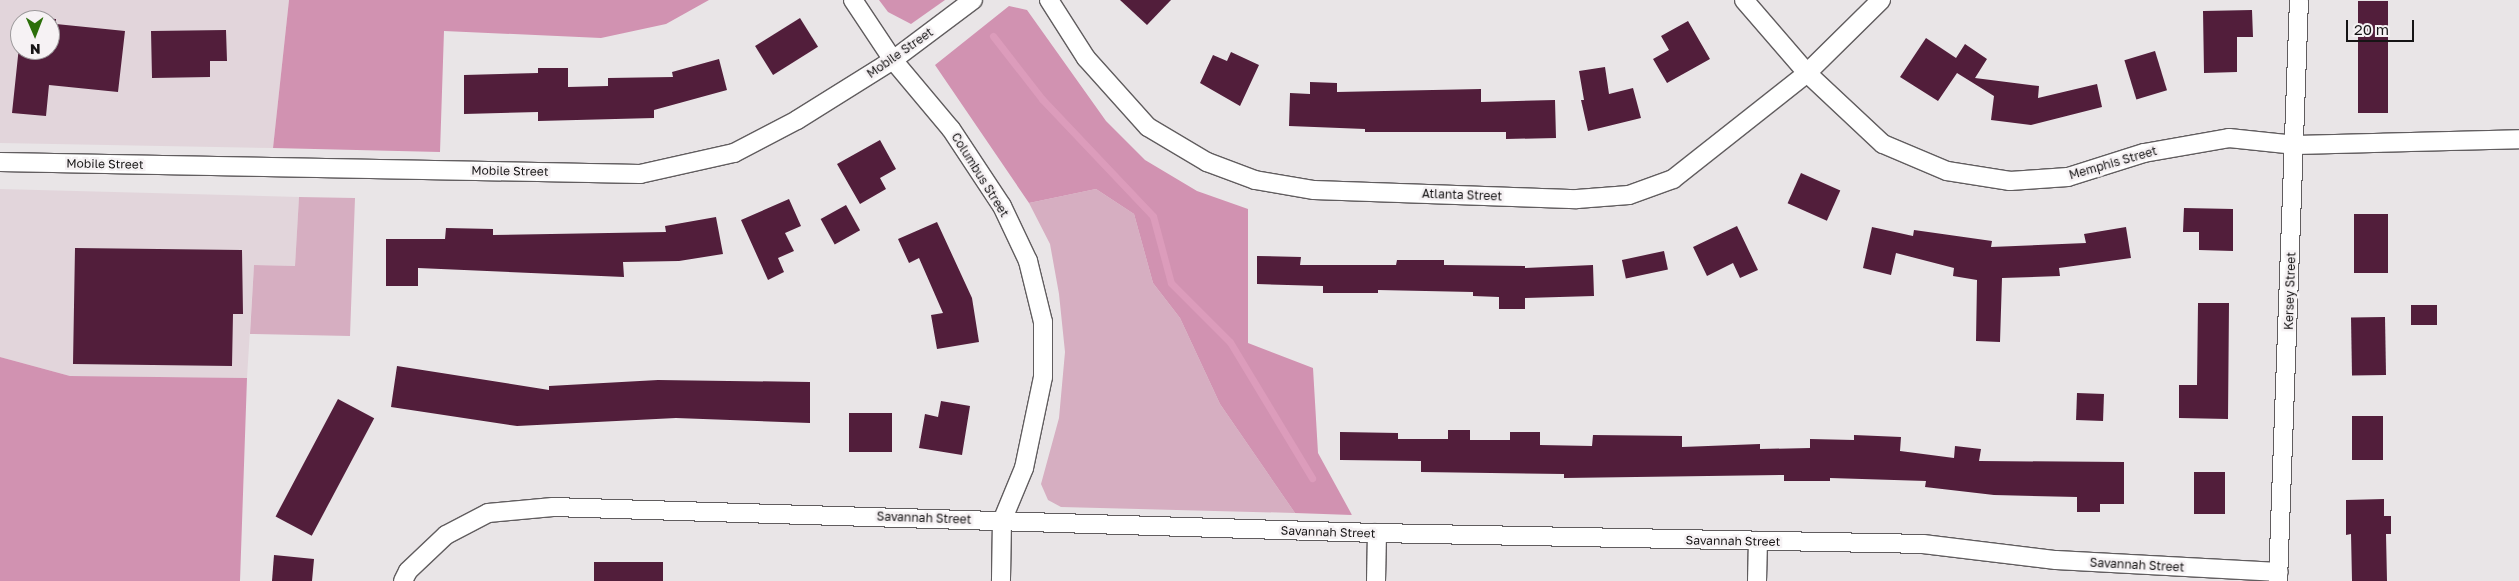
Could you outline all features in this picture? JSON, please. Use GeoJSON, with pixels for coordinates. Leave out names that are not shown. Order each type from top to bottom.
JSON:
{"type":"FeatureCollection","features":[{"type":"Feature","properties":{"kind":"street","name":"Columbus Street"},"geometry":{"type":"LineString","coordinates":[[853,0],[893,60],[951,128],[1002,206],[1030,270],[1043,322],[1043,377],[1024,468],[1002,521]]}},
{"type":"Feature","properties":{"kind":"street","name":"Mobile Street"},"geometry":{"type":"LineString","coordinates":[[0,162],[640,174],[734,153],[797,120],[893,60],[973,0]]}},
{"type":"Feature","properties":{"kind":"street","name":"Atlanta Street"},"geometry":{"type":"LineString","coordinates":[[1049,0],[1086,58],[1148,127],[1207,162],[1255,180],[1314,190],[1577,199],[1629,195],[1673,179],[1807,73],[1881,0]]}},
{"type":"Feature","properties":{"kind":"street","name":"Memphis Street"},"geometry":{"type":"LineString","coordinates":[[1744,0],[1807,73],[1883,144],[1947,170],[2010,182],[2068,177],[2144,153],[2229,138],[2296,145],[2519,139]]}},
{"type":"Feature","properties":{"kind":"street","name":"Kersey Street"},"geometry":{"type":"LineString","coordinates":[[2279,576],[2296,145],[2299,0]]}},
{"type":"Feature","properties":{"kind":"street","name":"Savannah Street"},"geometry":{"type":"LineString","coordinates":[[404,581],[408,571],[446,535],[488,513],[553,507],[1377,534],[1923,544],[2056,560],[2279,576]]}},
{"type":"Feature","properties":{"kind":"street"},"geometry":{"type":"LineString","coordinates":[[1000,581],[1002,521]]}},
{"type":"Feature","properties":{"kind":"street"},"geometry":{"type":"LineString","coordinates":[[1376,581],[1377,534]]}},
{"type":"Feature","properties":{"kind":"street"},"geometry":{"type":"LineString","coordinates":[[1757,581],[1758,541]]}},
{"type":"Feature","properties":{"kind":"shaded area"},"geometry":{"type":"Polygon","coordinates":[[[0,0],[289,0],[273,148],[0,143],[0,0]]]}},
{"type":"Feature","properties":{"kind":"shaded area"},"geometry":{"type":"Polygon","coordinates":[[[289,0],[709,0],[666,24],[601,38],[444,31],[440,152],[273,148],[289,0]]]}},
{"type":"Feature","properties":{"kind":"shaded area"},"geometry":{"type":"Polygon","coordinates":[[[879,0],[945,0],[911,24],[888,12],[879,0]]]}},
{"type":"Feature","properties":{"kind":"shaded area"},"geometry":{"type":"Polygon","coordinates":[[[1009,6],[1027,10],[1106,121],[1145,160],[1197,191],[1248,209],[1248,343],[1313,368],[1318,453],[1352,515],[1295,513],[1220,404],[1180,318],[1153,283],[1134,214],[1096,189],[1029,203],[935,65],[1009,6]]]}},
{"type":"Feature","properties":{"kind":"shaded area"},"geometry":{"type":"Polygon","coordinates":[[[0,189],[299,197],[295,266],[254,265],[247,378],[70,376],[0,357],[0,189]]]}},
{"type":"Feature","properties":{"kind":"shaded area"},"geometry":{"type":"Polygon","coordinates":[[[1096,189],[1134,214],[1153,283],[1180,318],[1220,404],[1295,513],[1061,507],[1048,500],[1041,484],[1059,418],[1065,352],[1059,294],[1050,244],[1029,203],[1096,189]]]}},
{"type":"Feature","properties":{"kind":"shaded area"},"geometry":{"type":"Polygon","coordinates":[[[299,197],[355,198],[350,336],[250,334],[254,265],[295,266],[299,197]]]}},
{"type":"Feature","properties":{"kind":"shaded area"},"geometry":{"type":"Polygon","coordinates":[[[0,357],[70,376],[247,378],[240,581],[0,581],[0,357]]]}},
{"type":"Feature","properties":{"kind":"building"},"geometry":{"type":"Polygon","coordinates":[[[1120,0],[1171,0],[1147,25],[1120,0]]]}},
{"type":"Feature","properties":{"kind":"building"},"geometry":{"type":"Polygon","coordinates":[[[2358,1],[2388,1],[2388,113],[2358,113],[2358,1]]]}},
{"type":"Feature","properties":{"kind":"building"},"geometry":{"type":"Polygon","coordinates":[[[2252,10],[2253,37],[2237,37],[2237,72],[2204,73],[2203,11],[2252,10]]]}},
{"type":"Feature","properties":{"kind":"building"},"geometry":{"type":"Polygon","coordinates":[[[800,18],[818,47],[773,75],[755,46],[800,18]]]}},
{"type":"Feature","properties":{"kind":"building"},"geometry":{"type":"Polygon","coordinates":[[[1688,21],[1710,59],[1667,83],[1653,59],[1669,50],[1661,36],[1688,21]]]}},
{"type":"Feature","properties":{"kind":"building"},"geometry":{"type":"Polygon","coordinates":[[[60,24],[125,31],[118,92],[49,85],[46,116],[12,113],[18,60],[60,60],[60,24]]]}},
{"type":"Feature","properties":{"kind":"building"},"geometry":{"type":"Polygon","coordinates":[[[226,30],[227,61],[210,61],[210,77],[152,78],[151,31],[226,30]]]}},
{"type":"Feature","properties":{"kind":"building"},"geometry":{"type":"Polygon","coordinates":[[[1926,38],[1956,58],[1965,44],[1987,59],[1975,78],[2039,86],[2038,98],[2097,84],[2102,107],[2031,125],[1991,120],[1994,96],[1957,73],[1938,101],[1900,77],[1926,38]]]}},
{"type":"Feature","properties":{"kind":"building"},"geometry":{"type":"Polygon","coordinates":[[[2155,51],[2167,90],[2136,100],[2124,60],[2155,51]]]}},
{"type":"Feature","properties":{"kind":"building"},"geometry":{"type":"Polygon","coordinates":[[[1231,52],[1259,65],[1240,106],[1200,83],[1213,55],[1227,61],[1231,52]]]}},
{"type":"Feature","properties":{"kind":"building"},"geometry":{"type":"Polygon","coordinates":[[[719,59],[727,90],[654,110],[654,118],[538,121],[538,112],[464,114],[464,75],[538,73],[538,68],[568,68],[568,87],[608,86],[608,78],[673,77],[672,72],[719,59]]]}},
{"type":"Feature","properties":{"kind":"building"},"geometry":{"type":"Polygon","coordinates":[[[1605,67],[1609,94],[1633,88],[1641,118],[1588,131],[1581,100],[1584,100],[1579,71],[1605,67]]]}},
{"type":"Feature","properties":{"kind":"building"},"geometry":{"type":"Polygon","coordinates":[[[1310,82],[1337,83],[1337,92],[1481,89],[1481,102],[1555,100],[1556,138],[1506,139],[1506,132],[1365,132],[1365,129],[1289,126],[1290,93],[1310,94],[1310,82]]]}},
{"type":"Feature","properties":{"kind":"building"},"geometry":{"type":"Polygon","coordinates":[[[880,140],[896,169],[880,178],[886,189],[860,204],[837,164],[880,140]]]}},
{"type":"Feature","properties":{"kind":"building"},"geometry":{"type":"Polygon","coordinates":[[[1801,173],[1840,190],[1827,221],[1788,203],[1801,173]]]}},
{"type":"Feature","properties":{"kind":"building"},"geometry":{"type":"Polygon","coordinates":[[[789,199],[801,226],[785,233],[794,251],[778,258],[784,272],[768,280],[741,220],[789,199]]]}},
{"type":"Feature","properties":{"kind":"building"},"geometry":{"type":"Polygon","coordinates":[[[846,205],[860,230],[835,244],[821,219],[846,205]]]}},
{"type":"Feature","properties":{"kind":"building"},"geometry":{"type":"Polygon","coordinates":[[[2184,208],[2233,209],[2233,251],[2199,250],[2199,232],[2183,232],[2184,208]]]}},
{"type":"Feature","properties":{"kind":"building"},"geometry":{"type":"Polygon","coordinates":[[[2354,214],[2388,214],[2388,273],[2354,273],[2354,214]]]}},
{"type":"Feature","properties":{"kind":"building"},"geometry":{"type":"Polygon","coordinates":[[[716,217],[723,254],[679,261],[623,262],[624,277],[418,268],[418,286],[386,286],[386,239],[445,239],[446,228],[493,229],[493,235],[666,232],[665,226],[716,217]]]}},
{"type":"Feature","properties":{"kind":"building"},"geometry":{"type":"Polygon","coordinates":[[[937,222],[972,298],[979,342],[937,349],[931,315],[943,313],[919,258],[909,263],[898,239],[937,222]]]}},
{"type":"Feature","properties":{"kind":"building"},"geometry":{"type":"Polygon","coordinates":[[[1737,226],[1758,270],[1740,278],[1733,263],[1707,276],[1693,247],[1737,226]]]}},
{"type":"Feature","properties":{"kind":"building"},"geometry":{"type":"Polygon","coordinates":[[[1872,227],[1913,236],[1914,230],[1992,241],[1991,247],[2086,243],[2084,234],[2126,227],[2131,258],[2059,268],[2060,276],[2002,278],[2000,342],[1976,341],[1977,280],[1953,276],[1954,268],[1896,253],[1891,275],[1863,268],[1872,227]]]}},
{"type":"Feature","properties":{"kind":"building"},"geometry":{"type":"Polygon","coordinates":[[[75,248],[242,250],[243,314],[233,314],[232,366],[73,364],[75,248]]]}},
{"type":"Feature","properties":{"kind":"building"},"geometry":{"type":"Polygon","coordinates":[[[1664,251],[1668,270],[1626,279],[1622,260],[1664,251]]]}},
{"type":"Feature","properties":{"kind":"building"},"geometry":{"type":"Polygon","coordinates":[[[1257,256],[1301,257],[1300,265],[1396,265],[1397,260],[1444,260],[1444,265],[1525,266],[1525,268],[1593,265],[1594,296],[1525,298],[1525,309],[1499,309],[1499,297],[1473,296],[1473,292],[1378,290],[1378,293],[1323,293],[1323,286],[1257,284],[1257,256]]]}},
{"type":"Feature","properties":{"kind":"building"},"geometry":{"type":"Polygon","coordinates":[[[2198,303],[2229,303],[2228,419],[2179,418],[2179,385],[2197,385],[2198,303]]]}},
{"type":"Feature","properties":{"kind":"building"},"geometry":{"type":"Polygon","coordinates":[[[2411,305],[2437,305],[2437,325],[2411,325],[2411,305]]]}},
{"type":"Feature","properties":{"kind":"building"},"geometry":{"type":"Polygon","coordinates":[[[2385,317],[2386,375],[2352,376],[2351,318],[2385,317]]]}},
{"type":"Feature","properties":{"kind":"building"},"geometry":{"type":"Polygon","coordinates":[[[397,366],[549,390],[549,386],[658,380],[810,382],[810,423],[676,418],[517,426],[391,407],[397,366]]]}},
{"type":"Feature","properties":{"kind":"building"},"geometry":{"type":"Polygon","coordinates":[[[2077,393],[2104,394],[2103,421],[2076,420],[2077,393]]]}},
{"type":"Feature","properties":{"kind":"building"},"geometry":{"type":"Polygon","coordinates":[[[338,399],[374,418],[312,536],[276,516],[338,399]]]}},
{"type":"Feature","properties":{"kind":"building"},"geometry":{"type":"Polygon","coordinates":[[[941,401],[970,406],[962,455],[919,448],[925,414],[938,417],[941,401]]]}},
{"type":"Feature","properties":{"kind":"building"},"geometry":{"type":"Polygon","coordinates":[[[849,413],[892,413],[892,452],[849,452],[849,413]]]}},
{"type":"Feature","properties":{"kind":"building"},"geometry":{"type":"Polygon","coordinates":[[[2352,416],[2383,416],[2383,460],[2352,460],[2352,416]]]}},
{"type":"Feature","properties":{"kind":"building"},"geometry":{"type":"Polygon","coordinates":[[[1448,430],[1470,430],[1470,440],[1510,440],[1510,432],[1540,432],[1540,445],[1592,446],[1593,435],[1682,436],[1682,447],[1760,444],[1760,449],[1810,448],[1810,439],[1854,440],[1854,435],[1901,437],[1900,451],[1954,458],[1955,446],[1981,449],[1979,461],[2124,462],[2124,504],[2100,504],[2100,512],[2077,512],[2077,497],[1994,495],[1925,487],[1926,481],[1830,478],[1830,481],[1784,481],[1784,475],[1564,478],[1564,474],[1421,472],[1421,461],[1340,460],[1340,432],[1398,433],[1398,439],[1448,439],[1448,430]]]}},
{"type":"Feature","properties":{"kind":"building"},"geometry":{"type":"Polygon","coordinates":[[[2194,472],[2225,472],[2225,514],[2194,514],[2194,472]]]}},
{"type":"Feature","properties":{"kind":"building"},"geometry":{"type":"Polygon","coordinates":[[[2384,499],[2384,516],[2391,516],[2391,534],[2386,534],[2387,581],[2352,581],[2351,534],[2346,535],[2346,500],[2384,499]]]}},
{"type":"Feature","properties":{"kind":"building"},"geometry":{"type":"Polygon","coordinates":[[[274,555],[314,559],[312,581],[272,581],[274,555]]]}},
{"type":"Feature","properties":{"kind":"building"},"geometry":{"type":"Polygon","coordinates":[[[594,562],[663,562],[663,581],[594,581],[594,562]]]}},
{"type":"Feature","properties":{"kind":"waterway"},"geometry":{"type":"LineString","coordinates":[[993,36],[1042,99],[1153,216],[1171,283],[1230,342],[1312,478]]}}]}
